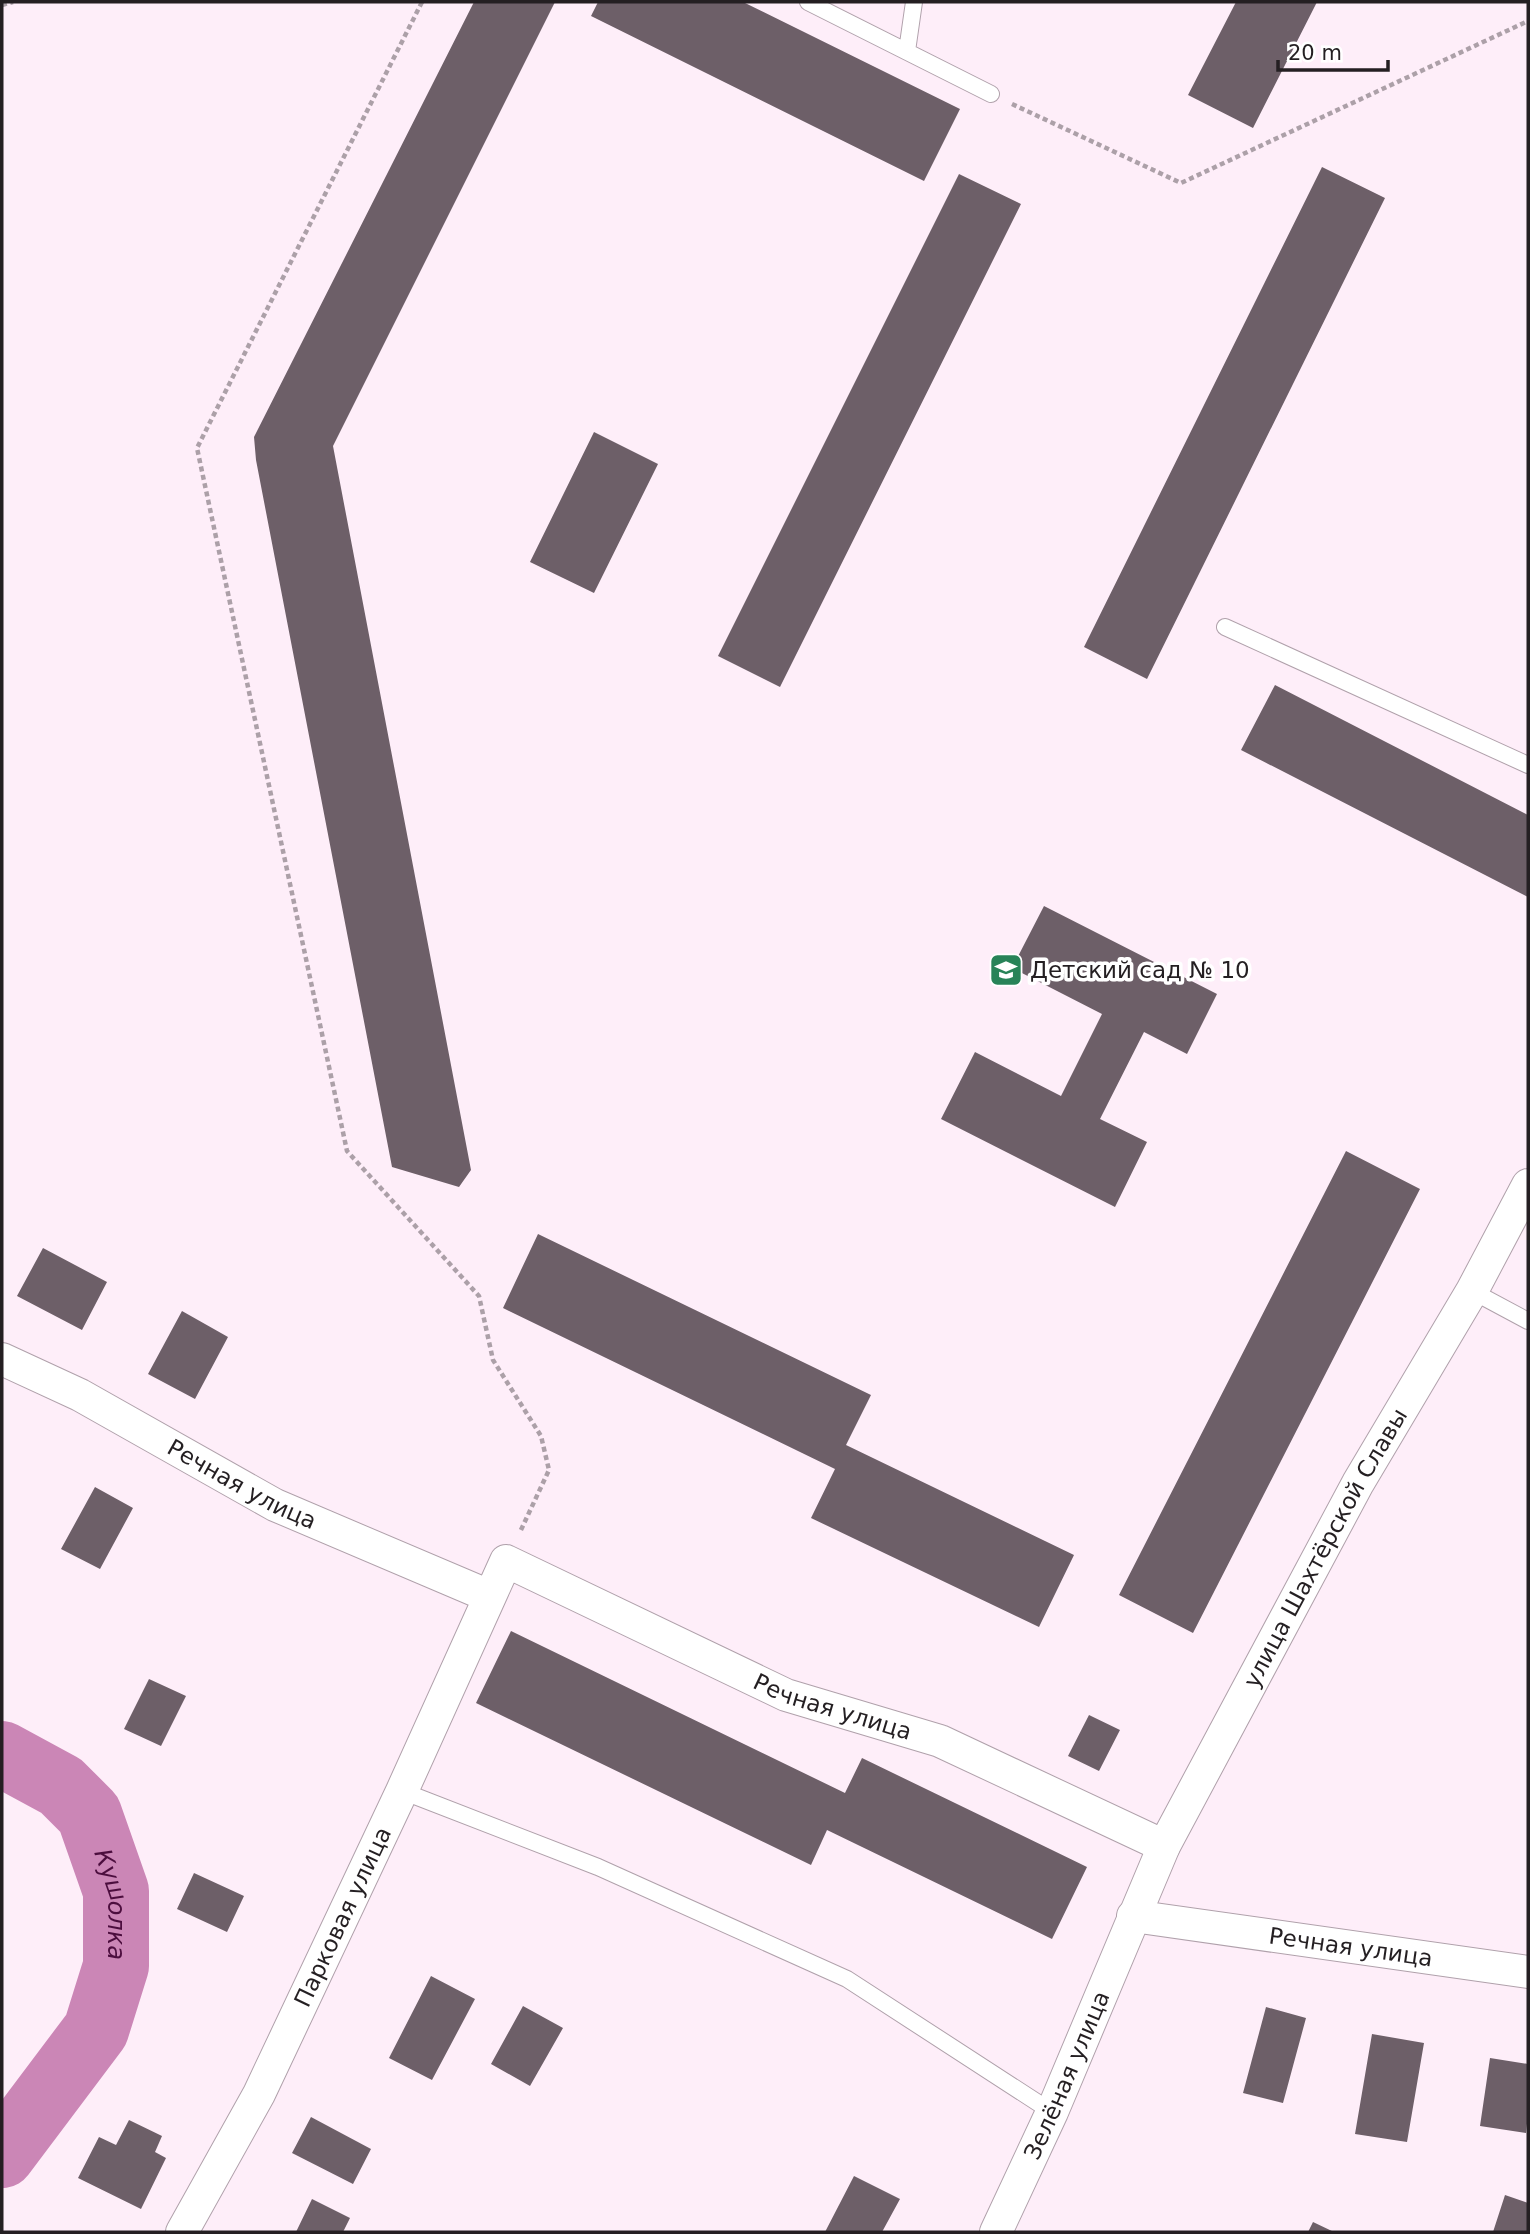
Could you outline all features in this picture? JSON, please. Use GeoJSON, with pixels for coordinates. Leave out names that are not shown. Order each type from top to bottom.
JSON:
{"type":"FeatureCollection","features":[{"type":"Feature","properties":{"kind":"street","name":"улица Шахтёрской Славы"},"geometry":{"type":"LineString","coordinates":[[1133,1916],[1164,1846],[1358,1483],[1472,1291],[1528,1185]]}},
{"type":"Feature","properties":{"kind":"street","name":"Речная улица"},"geometry":{"type":"LineString","coordinates":[[2,1359],[80,1395],[275,1505],[489,1596]]}},
{"type":"Feature","properties":{"kind":"street","name":"Парковая улица"},"geometry":{"type":"LineString","coordinates":[[182,2232],[259,2094],[402,1791],[506,1561]]}},
{"type":"Feature","properties":{"kind":"street","name":"Речная улица"},"geometry":{"type":"LineString","coordinates":[[506,1561],[786,1695],[940,1741],[1164,1846]]}},
{"type":"Feature","properties":{"kind":"street","name":"Речная улица"},"geometry":{"type":"LineString","coordinates":[[1133,1916],[1528,1972]]}},
{"type":"Feature","properties":{"kind":"street","name":"Зелёная улица"},"geometry":{"type":"LineString","coordinates":[[996,2232],[1052,2112],[1133,1916]]}},
{"type":"Feature","properties":{"kind":"lane"},"geometry":{"type":"LineString","coordinates":[[808,2],[990,94]]}},
{"type":"Feature","properties":{"kind":"lane"},"geometry":{"type":"LineString","coordinates":[[907,51],[914,2]]}},
{"type":"Feature","properties":{"kind":"lane"},"geometry":{"type":"LineString","coordinates":[[1225,627],[1528,765]]}},
{"type":"Feature","properties":{"kind":"lane"},"geometry":{"type":"LineString","coordinates":[[1472,1291],[1528,1321]]}},
{"type":"Feature","properties":{"kind":"lane"},"geometry":{"type":"LineString","coordinates":[[402,1791],[598,1867],[847,1979],[1052,2112]]}},
{"type":"Feature","properties":{"kind":"path"},"geometry":{"type":"LineString","coordinates":[[2,5],[13,2]]}},
{"type":"Feature","properties":{"kind":"path"},"geometry":{"type":"LineString","coordinates":[[422,2],[197,447],[346,1151],[479,1296],[493,1360],[541,1436],[550,1470],[506,1561]]}},
{"type":"Feature","properties":{"kind":"path"},"geometry":{"type":"LineString","coordinates":[[990,94],[1181,183],[1528,21]]}},
{"type":"Feature","properties":{"kind":"building"},"geometry":{"type":"Polygon","coordinates":[[[474,2],[555,2],[333,446],[471,1170],[459,1187],[392,1167],[256,460],[254,437],[474,2]]]}},
{"type":"Feature","properties":{"kind":"building"},"geometry":{"type":"Polygon","coordinates":[[[598,2],[743,2],[960,109],[924,181],[591,16],[598,2]]]}},
{"type":"Feature","properties":{"kind":"building"},"geometry":{"type":"Polygon","coordinates":[[[1236,2],[1317,2],[1253,128],[1188,95],[1236,2]]]}},
{"type":"Feature","properties":{"kind":"building"},"geometry":{"type":"Polygon","coordinates":[[[1322,167],[1385,198],[1147,679],[1084,647],[1322,167]]]}},
{"type":"Feature","properties":{"kind":"building"},"geometry":{"type":"Polygon","coordinates":[[[959,174],[1021,204],[780,687],[718,656],[959,174]]]}},
{"type":"Feature","properties":{"kind":"building"},"geometry":{"type":"Polygon","coordinates":[[[594,432],[658,464],[594,593],[530,562],[594,432]]]}},
{"type":"Feature","properties":{"kind":"building"},"geometry":{"type":"Polygon","coordinates":[[[1275,685],[1528,815],[1528,897],[1241,750],[1275,685]]]}},
{"type":"Feature","properties":{"kind":"building","name":"Детский сад № 10"},"geometry":{"type":"Polygon","coordinates":[[[1044,906],[1217,994],[1187,1054],[1144,1032],[1100,1119],[1147,1142],[1115,1207],[941,1119],[975,1052],[1061,1096],[1102,1014],[1012,968],[1044,906]]]}},
{"type":"Feature","properties":{"kind":"building"},"geometry":{"type":"Polygon","coordinates":[[[1346,1151],[1420,1189],[1193,1633],[1119,1595],[1346,1151]]]}},
{"type":"Feature","properties":{"kind":"building"},"geometry":{"type":"Polygon","coordinates":[[[538,1234],[871,1395],[846,1445],[1074,1555],[1039,1627],[811,1518],[835,1469],[503,1308],[538,1234]]]}},
{"type":"Feature","properties":{"kind":"building"},"geometry":{"type":"Polygon","coordinates":[[[43,1248],[107,1282],[82,1330],[17,1296],[43,1248]]]}},
{"type":"Feature","properties":{"kind":"building"},"geometry":{"type":"Polygon","coordinates":[[[182,1311],[228,1337],[195,1399],[148,1374],[182,1311]]]}},
{"type":"Feature","properties":{"kind":"building"},"geometry":{"type":"Polygon","coordinates":[[[95,1487],[133,1508],[100,1569],[61,1549],[95,1487]]]}},
{"type":"Feature","properties":{"kind":"building"},"geometry":{"type":"Polygon","coordinates":[[[511,1631],[845,1793],[862,1758],[1087,1867],[1052,1939],[827,1830],[811,1865],[476,1703],[511,1631]]]}},
{"type":"Feature","properties":{"kind":"building"},"geometry":{"type":"Polygon","coordinates":[[[149,1679],[186,1696],[161,1746],[124,1729],[149,1679]]]}},
{"type":"Feature","properties":{"kind":"building"},"geometry":{"type":"Polygon","coordinates":[[[1089,1715],[1120,1730],[1099,1771],[1068,1756],[1089,1715]]]}},
{"type":"Feature","properties":{"kind":"building"},"geometry":{"type":"Polygon","coordinates":[[[194,1873],[244,1896],[227,1932],[177,1909],[194,1873]]]}},
{"type":"Feature","properties":{"kind":"building"},"geometry":{"type":"Polygon","coordinates":[[[431,1976],[475,1999],[432,2080],[389,2058],[431,1976]]]}},
{"type":"Feature","properties":{"kind":"building"},"geometry":{"type":"Polygon","coordinates":[[[523,2006],[563,2028],[530,2086],[491,2064],[523,2006]]]}},
{"type":"Feature","properties":{"kind":"building"},"geometry":{"type":"Polygon","coordinates":[[[1266,2007],[1306,2018],[1283,2103],[1243,2093],[1266,2007]]]}},
{"type":"Feature","properties":{"kind":"building"},"geometry":{"type":"Polygon","coordinates":[[[1372,2034],[1424,2043],[1407,2142],[1355,2134],[1372,2034]]]}},
{"type":"Feature","properties":{"kind":"building"},"geometry":{"type":"Polygon","coordinates":[[[1490,2058],[1528,2064],[1526,2133],[1480,2126],[1490,2058]]]}},
{"type":"Feature","properties":{"kind":"building"},"geometry":{"type":"Polygon","coordinates":[[[311,2117],[371,2149],[353,2184],[292,2153],[311,2117]]]}},
{"type":"Feature","properties":{"kind":"building"},"geometry":{"type":"Polygon","coordinates":[[[129,2120],[162,2136],[155,2152],[166,2158],[141,2209],[78,2178],[99,2137],[116,2145],[129,2120]]]}},
{"type":"Feature","properties":{"kind":"building"},"geometry":{"type":"Polygon","coordinates":[[[854,2176],[900,2199],[882,2232],[825,2232],[854,2176]]]}},
{"type":"Feature","properties":{"kind":"building"},"geometry":{"type":"Polygon","coordinates":[[[1505,2195],[1528,2203],[1528,2232],[1493,2232],[1505,2195]]]}},
{"type":"Feature","properties":{"kind":"building"},"geometry":{"type":"Polygon","coordinates":[[[312,2199],[350,2218],[343,2232],[296,2232],[312,2199]]]}},
{"type":"Feature","properties":{"kind":"building"},"geometry":{"type":"Polygon","coordinates":[[[1313,2222],[1334,2232],[1308,2232],[1313,2222]]]}},
{"type":"Feature","properties":{"kind":"waterway","name":"Кушолка"},"geometry":{"type":"LineString","coordinates":[[2,1754],[61,1786],[89,1814],[116,1891],[116,1966],[96,2030],[2,2155]]}},
{"type":"Feature","properties":{"kind":"place","name":"Детский сад № 10"},"geometry":{"type":"Point","coordinates":[1006,970]}}]}
